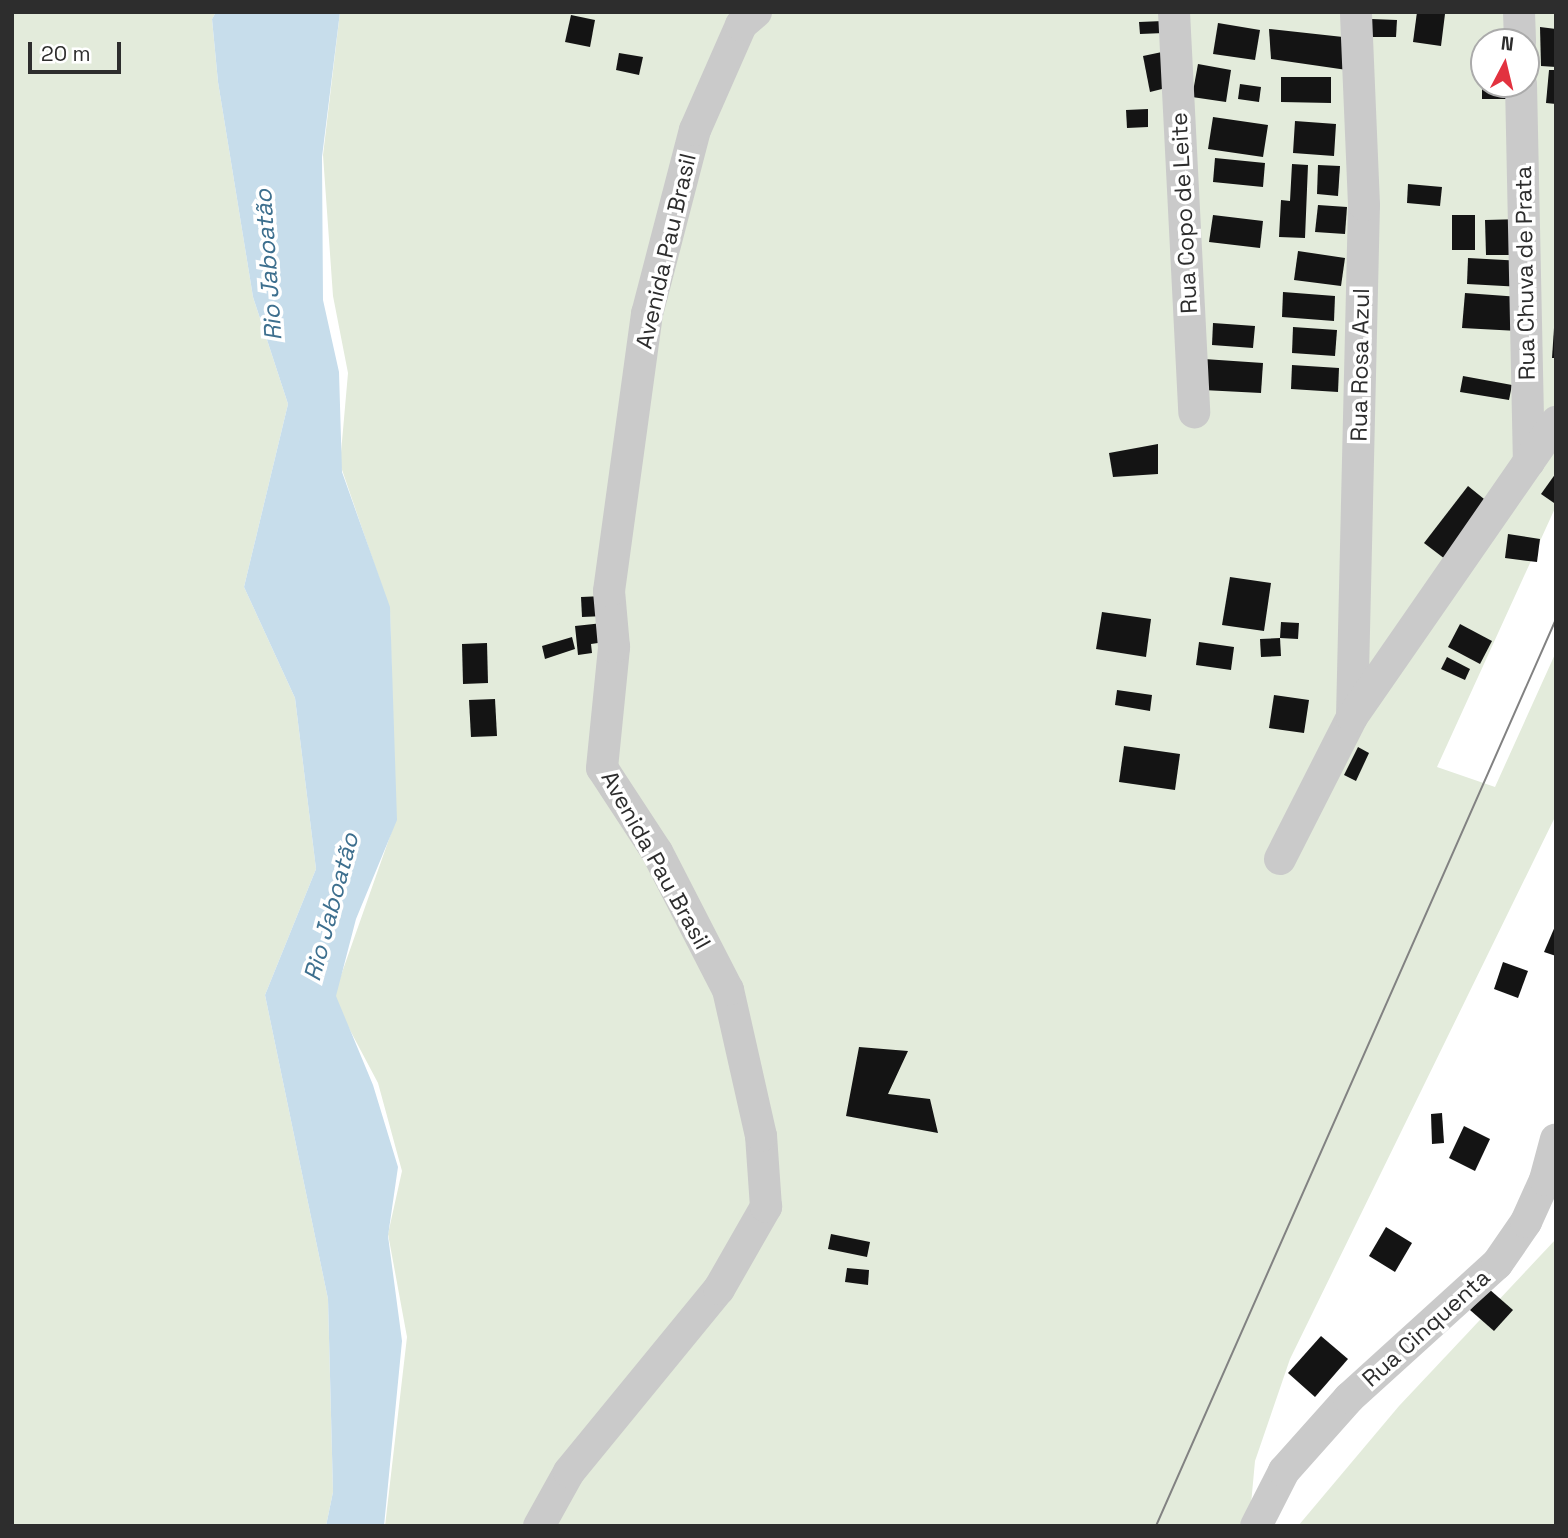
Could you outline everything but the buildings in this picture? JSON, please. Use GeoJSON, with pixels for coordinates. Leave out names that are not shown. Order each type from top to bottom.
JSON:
{"type":"FeatureCollection","features":[{"type":"Feature","properties":{"kind":"street","name":"Avenida Pau Brasil"},"geometry":{"type":"LineString","coordinates":[[539,1526],[569,1472],[719,1289],[766,1207],[761,1136],[728,990],[657,852],[602,768],[614,648],[609,591],[647,314],[695,130],[741,25],[756,12]]}},
{"type":"Feature","properties":{"kind":"street","name":"Rua Copo de Leite"},"geometry":{"type":"LineString","coordinates":[[1174,12],[1194,413]]}},
{"type":"Feature","properties":{"kind":"street","name":"Rua Rosa Azul"},"geometry":{"type":"LineString","coordinates":[[1352,717],[1364,205],[1356,12]]}},
{"type":"Feature","properties":{"kind":"street","name":"Rua Chuva de Prata"},"geometry":{"type":"LineString","coordinates":[[1521,98],[1529,462]]}},
{"type":"Feature","properties":{"kind":"street"},"geometry":{"type":"LineString","coordinates":[[1280,859],[1352,717],[1556,422]]}},
{"type":"Feature","properties":{"kind":"street","name":"Rua Cinquenta"},"geometry":{"type":"LineString","coordinates":[[1262,1513],[1284,1471],[1349,1398],[1497,1264],[1526,1223],[1545,1180],[1556,1139]]}},
{"type":"Feature","properties":{"kind":"green space"},"geometry":{"type":"Polygon","coordinates":[[[12,12],[216,12],[212,19],[218,82],[253,297],[288,404],[244,587],[295,698],[316,869],[265,995],[328,1299],[333,1492],[326,1526],[12,1526],[12,12]]]}},
{"type":"Feature","properties":{"kind":"green space"},"geometry":{"type":"Polygon","coordinates":[[[340,12],[1556,12],[1556,506],[1437,767],[1495,787],[1556,652],[1556,815],[1290,1359],[1255,1461],[1249,1526],[385,1526],[407,1337],[388,1234],[402,1171],[378,1083],[333,998],[395,822],[390,610],[340,464],[348,373],[333,296],[323,155],[340,12]]]}},
{"type":"Feature","properties":{"kind":"green space"},"geometry":{"type":"Polygon","coordinates":[[[1556,1239],[1556,1526],[1298,1526],[1399,1406],[1556,1239]]]}},
{"type":"Feature","properties":{"kind":"water","name":"Rio Jaboatão"},"geometry":{"type":"Polygon","coordinates":[[[216,12],[340,12],[322,157],[323,300],[339,372],[342,472],[390,607],[397,820],[356,919],[336,996],[373,1085],[398,1167],[388,1236],[402,1341],[384,1526],[326,1526],[333,1492],[328,1299],[265,995],[316,869],[295,698],[244,587],[288,404],[253,297],[218,82],[212,19],[216,12]]]}},
{"type":"Feature","properties":{"kind":"tram line"},"geometry":{"type":"LineString","coordinates":[[1156,1526],[1556,619]]}}]}
